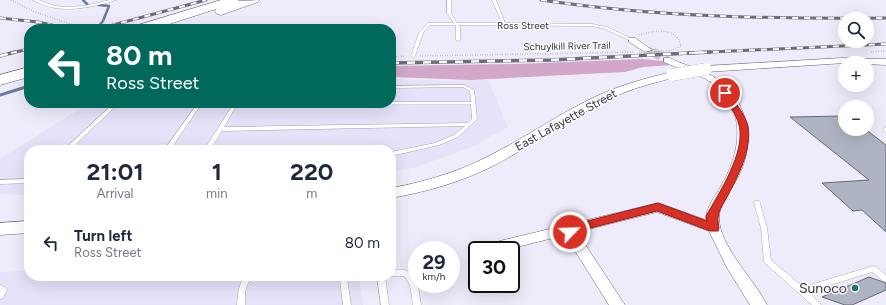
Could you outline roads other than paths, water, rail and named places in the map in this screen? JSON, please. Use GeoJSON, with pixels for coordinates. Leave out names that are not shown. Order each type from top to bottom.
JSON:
{"type":"FeatureCollection","features":[{"type":"Feature","properties":{"kind":"highway"},"geometry":{"type":"LineString","coordinates":[[156,24],[233,0]]}},
{"type":"Feature","properties":{"kind":"highway"},"geometry":{"type":"LineString","coordinates":[[180,24],[254,0]]}},
{"type":"Feature","properties":{"kind":"highway"},"geometry":{"type":"LineString","coordinates":[[0,72],[24,65]]}},
{"type":"Feature","properties":{"kind":"highway"},"geometry":{"type":"LineString","coordinates":[[0,80],[24,73]]}},
{"type":"Feature","properties":{"kind":"street","name":"Ross Street"},"geometry":{"type":"LineString","coordinates":[[632,40],[652,51]]}},
{"type":"Feature","properties":{"kind":"street","name":"East Lafayette Street"},"geometry":{"type":"LineString","coordinates":[[867,56],[886,55]]}},
{"type":"Feature","properties":{"kind":"street"},"geometry":{"type":"LineString","coordinates":[[667,60],[700,74],[719,85],[732,102],[743,126],[743,146],[737,169],[712,216],[714,228],[731,262],[759,305]]}},
{"type":"Feature","properties":{"kind":"street","name":"East Lafayette Street"},"geometry":{"type":"LineString","coordinates":[[396,192],[435,183],[466,173],[487,163],[603,98],[633,86],[672,75],[706,69],[838,61]]}},
{"type":"Feature","properties":{"kind":"street","name":"East Lafayette Street"},"geometry":{"type":"LineString","coordinates":[[874,62],[886,62]]}},
{"type":"Feature","properties":{"kind":"street"},"geometry":{"type":"LineString","coordinates":[[520,241],[658,207],[714,228]]}},
{"type":"Feature","properties":{"kind":"street"},"geometry":{"type":"LineString","coordinates":[[0,229],[24,227]]}},
{"type":"Feature","properties":{"kind":"street"},"geometry":{"type":"LineString","coordinates":[[568,229],[617,305]]}},
{"type":"Feature","properties":{"kind":"lane"},"geometry":{"type":"LineString","coordinates":[[35,0],[53,8],[61,9],[81,7],[114,0]]}},
{"type":"Feature","properties":{"kind":"lane"},"geometry":{"type":"LineString","coordinates":[[449,0],[449,13],[458,27],[458,40]]}},
{"type":"Feature","properties":{"kind":"lane"},"geometry":{"type":"LineString","coordinates":[[494,0],[504,25]]}},
{"type":"Feature","properties":{"kind":"lane","name":"Ross Street"},"geometry":{"type":"LineString","coordinates":[[413,56],[421,33],[429,24],[592,25],[606,28],[632,40]]}},
{"type":"Feature","properties":{"kind":"lane"},"geometry":{"type":"LineString","coordinates":[[396,87],[464,86],[472,90],[474,120],[456,136],[437,144],[396,153]]}},
{"type":"Feature","properties":{"kind":"lane"},"geometry":{"type":"LineString","coordinates":[[396,103],[473,103]]}},
{"type":"Feature","properties":{"kind":"lane"},"geometry":{"type":"LineString","coordinates":[[72,145],[112,108]]}},
{"type":"Feature","properties":{"kind":"lane"},"geometry":{"type":"LineString","coordinates":[[171,145],[196,108]]}},
{"type":"Feature","properties":{"kind":"lane"},"geometry":{"type":"LineString","coordinates":[[210,145],[234,108]]}},
{"type":"Feature","properties":{"kind":"lane"},"geometry":{"type":"LineString","coordinates":[[221,128],[470,124]]}},
{"type":"Feature","properties":{"kind":"lane"},"geometry":{"type":"LineString","coordinates":[[0,182],[24,181]]}},
{"type":"Feature","properties":{"kind":"lane"},"geometry":{"type":"LineString","coordinates":[[757,203],[764,228],[768,261],[817,305]]}},
{"type":"Feature","properties":{"kind":"lane"},"geometry":{"type":"LineString","coordinates":[[802,291],[874,269],[886,278]]}},
{"type":"Feature","properties":{"kind":"lane"},"geometry":{"type":"LineString","coordinates":[[396,273],[404,273],[412,282],[417,305]]}},
{"type":"Feature","properties":{"kind":"lane"},"geometry":{"type":"LineString","coordinates":[[241,305],[243,285],[246,281]]}},
{"type":"Feature","properties":{"kind":"lane"},"geometry":{"type":"LineString","coordinates":[[343,281],[347,305]]}},
{"type":"Feature","properties":{"kind":"lane"},"geometry":{"type":"LineString","coordinates":[[382,281],[385,305]]}},
{"type":"Feature","properties":{"kind":"lane"},"geometry":{"type":"LineString","coordinates":[[0,288],[3,290],[0,296]]}},
{"type":"Feature","properties":{"kind":"waterway"},"geometry":{"type":"LineString","coordinates":[[83,0],[87,4]]}},
{"type":"Feature","properties":{"kind":"waterway"},"geometry":{"type":"LineString","coordinates":[[99,5],[109,6],[100,24]]}},
{"type":"Feature","properties":{"kind":"waterway"},"geometry":{"type":"LineString","coordinates":[[0,95],[24,88]]}},
{"type":"Feature","properties":{"kind":"tunnel"},"geometry":{"type":"LineString","coordinates":[[648,50],[654,53]]}},
{"type":"Feature","properties":{"kind":"tunnel"},"geometry":{"type":"LineString","coordinates":[[654,53],[667,60]]}},
{"type":"Feature","properties":{"kind":"railway"},"geometry":{"type":"LineString","coordinates":[[117,24],[206,0]]}},
{"type":"Feature","properties":{"kind":"railway"},"geometry":{"type":"LineString","coordinates":[[541,0],[584,6],[713,16],[886,18]]}},
{"type":"Feature","properties":{"kind":"railway"},"geometry":{"type":"LineString","coordinates":[[0,18],[47,24]]}},
{"type":"Feature","properties":{"kind":"railway"},"geometry":{"type":"LineString","coordinates":[[701,52],[886,44]]}},
{"type":"Feature","properties":{"kind":"railway"},"geometry":{"type":"LineString","coordinates":[[12,53],[24,50]]}},
{"type":"Feature","properties":{"kind":"railway"},"geometry":{"type":"LineString","coordinates":[[396,63],[551,60],[701,52]]}},
{"type":"Feature","properties":{"kind":"railway"},"geometry":{"type":"LineString","coordinates":[[689,53],[701,52]]}},
{"type":"Feature","properties":{"kind":"railway"},"geometry":{"type":"LineString","coordinates":[[701,52],[710,52]]}},
{"type":"Feature","properties":{"kind":"railway"},"geometry":{"type":"LineString","coordinates":[[0,56],[12,53]]}},
{"type":"Feature","properties":{"kind":"place","name":"Sunoco"},"geometry":{"type":"Point","coordinates":[855,288]}}]}
